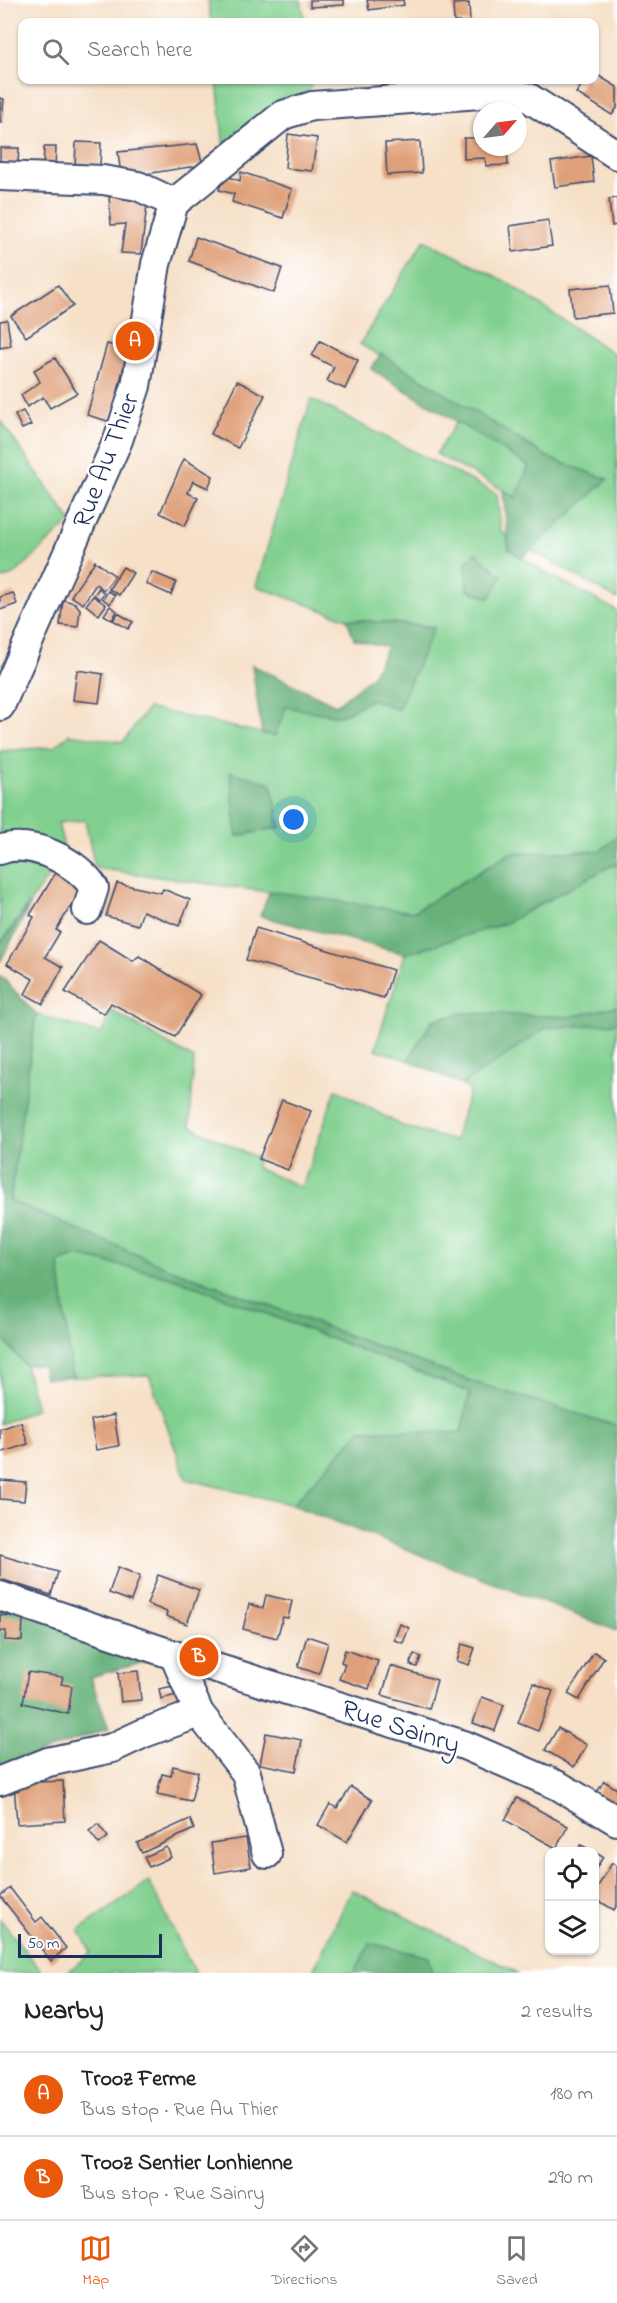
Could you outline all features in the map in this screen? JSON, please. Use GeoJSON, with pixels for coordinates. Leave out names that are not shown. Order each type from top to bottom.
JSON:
{"type":"FeatureCollection","features":[{"type":"Feature","properties":{"kind":"street"},"geometry":{"type":"LineString","coordinates":[[0,177],[103,180],[138,186],[174,203],[283,115],[312,106],[509,86],[617,155]]}},
{"type":"Feature","properties":{"kind":"street","name":"Rue Au Thier"},"geometry":{"type":"LineString","coordinates":[[0,706],[118,440],[136,386],[156,264],[174,203]]}},
{"type":"Feature","properties":{"kind":"street"},"geometry":{"type":"LineString","coordinates":[[0,850],[42,849],[86,875],[94,888],[87,910]]}},
{"type":"Feature","properties":{"kind":"street","name":"Rue Sainry"},"geometry":{"type":"LineString","coordinates":[[0,1596],[174,1655],[464,1745],[559,1786],[617,1821]]}},
{"type":"Feature","properties":{"kind":"street"},"geometry":{"type":"LineString","coordinates":[[174,1655],[199,1713],[246,1773],[267,1854]]}},
{"type":"Feature","properties":{"kind":"street"},"geometry":{"type":"LineString","coordinates":[[0,1781],[48,1762],[112,1748],[144,1733],[199,1713]]}},
{"type":"Feature","properties":{"kind":"green space"},"geometry":{"type":"Polygon","coordinates":[[[208,0],[301,0],[304,18],[210,18],[208,0]]]}},
{"type":"Feature","properties":{"kind":"green space"},"geometry":{"type":"Polygon","coordinates":[[[217,84],[310,84],[311,89],[224,151],[217,84]]]}},
{"type":"Feature","properties":{"kind":"green space"},"geometry":{"type":"Polygon","coordinates":[[[424,240],[503,280],[617,356],[617,599],[531,550],[607,479],[551,459],[360,344],[424,240]]]}},
{"type":"Feature","properties":{"kind":"green space"},"geometry":{"type":"Polygon","coordinates":[[[381,354],[551,459],[608,479],[522,558],[509,549],[503,491],[516,497],[529,466],[371,369],[381,354]]]}},
{"type":"Feature","properties":{"kind":"green space"},"geometry":{"type":"Polygon","coordinates":[[[311,399],[497,494],[501,531],[507,536],[509,549],[541,570],[617,611],[617,837],[600,851],[511,853],[413,912],[95,868],[85,820],[58,823],[65,851],[0,846],[0,751],[54,747],[69,734],[123,742],[148,708],[274,736],[286,707],[340,716],[372,699],[398,709],[434,627],[347,619],[256,586],[311,399]],[[231,772],[237,836],[281,827],[231,772]]]}},
{"type":"Feature","properties":{"kind":"green space"},"geometry":{"type":"Polygon","coordinates":[[[0,420],[71,521],[15,574],[0,580],[0,420]]]}},
{"type":"Feature","properties":{"kind":"green space"},"geometry":{"type":"Polygon","coordinates":[[[457,421],[529,466],[516,497],[436,454],[457,421]]]}},
{"type":"Feature","properties":{"kind":"green space"},"geometry":{"type":"Polygon","coordinates":[[[475,552],[502,576],[490,598],[467,590],[466,563],[475,552]]]}},
{"type":"Feature","properties":{"kind":"green space"},"geometry":{"type":"Polygon","coordinates":[[[347,619],[434,627],[398,710],[372,699],[340,716],[286,707],[275,736],[262,734],[252,665],[336,705],[372,676],[387,647],[354,639],[347,619]]]}},
{"type":"Feature","properties":{"kind":"green space"},"geometry":{"type":"Polygon","coordinates":[[[230,772],[271,783],[281,827],[237,836],[230,772]]]}},
{"type":"Feature","properties":{"kind":"green space"},"geometry":{"type":"Polygon","coordinates":[[[617,837],[617,865],[610,866],[506,923],[405,954],[260,916],[270,891],[413,912],[511,853],[600,851],[617,837]]]}},
{"type":"Feature","properties":{"kind":"green space"},"geometry":{"type":"Polygon","coordinates":[[[16,857],[55,867],[0,944],[0,864],[16,857]]]}},
{"type":"Feature","properties":{"kind":"green space"},"geometry":{"type":"Polygon","coordinates":[[[617,865],[617,1006],[570,1017],[465,1013],[433,1020],[408,1060],[375,1049],[405,954],[506,923],[610,866],[617,865]]]}},
{"type":"Feature","properties":{"kind":"green space"},"geometry":{"type":"Polygon","coordinates":[[[31,904],[0,962],[0,944],[31,904]]]}},
{"type":"Feature","properties":{"kind":"green space"},"geometry":{"type":"Polygon","coordinates":[[[0,975],[36,1014],[10,1201],[166,1267],[473,1382],[617,1426],[617,1631],[292,1505],[361,1430],[461,1433],[470,1392],[171,1277],[78,1256],[59,1263],[72,1377],[45,1378],[42,1365],[25,1365],[0,1336],[0,975]]]}},
{"type":"Feature","properties":{"kind":"green space"},"geometry":{"type":"Polygon","coordinates":[[[617,1006],[617,1023],[546,1028],[462,1085],[408,1060],[433,1020],[465,1013],[570,1017],[617,1006]]]}},
{"type":"Feature","properties":{"kind":"green space"},"geometry":{"type":"Polygon","coordinates":[[[112,1011],[194,1059],[190,1126],[257,1158],[256,1168],[302,1187],[336,1089],[402,1126],[454,1141],[470,1090],[462,1085],[546,1028],[617,1023],[617,1426],[473,1382],[166,1267],[10,1201],[36,1014],[101,1034],[112,1011]]]}},
{"type":"Feature","properties":{"kind":"green space"},"geometry":{"type":"Polygon","coordinates":[[[78,1256],[171,1277],[470,1392],[461,1433],[361,1430],[292,1505],[186,1479],[149,1375],[72,1377],[59,1263],[78,1256]]]}},
{"type":"Feature","properties":{"kind":"green space"},"geometry":{"type":"Polygon","coordinates":[[[0,1336],[25,1365],[37,1409],[0,1424],[0,1336]]]}},
{"type":"Feature","properties":{"kind":"green space"},"geometry":{"type":"Polygon","coordinates":[[[0,1605],[153,1660],[90,1677],[109,1728],[0,1768],[0,1605]]]}},
{"type":"Feature","properties":{"kind":"green space"},"geometry":{"type":"Polygon","coordinates":[[[149,1881],[195,1973],[67,1973],[91,1952],[79,1930],[149,1881]]]}},
{"type":"Feature","properties":{"kind":"green space"},"geometry":{"type":"Polygon","coordinates":[[[352,1890],[518,1973],[433,1973],[429,1957],[370,1943],[354,1973],[312,1973],[352,1890]]]}},
{"type":"Feature","properties":{"kind":"green space"},"geometry":{"type":"Polygon","coordinates":[[[0,1919],[43,1973],[0,1973],[0,1919]]]}},
{"type":"Feature","properties":{"kind":"green space"},"geometry":{"type":"Polygon","coordinates":[[[370,1943],[429,1957],[433,1973],[354,1973],[370,1943]]]}},
{"type":"Feature","properties":{"kind":"building"},"geometry":{"type":"Polygon","coordinates":[[[310,0],[344,0],[344,5],[310,7],[310,0]]]}},
{"type":"Feature","properties":{"kind":"building"},"geometry":{"type":"Polygon","coordinates":[[[367,0],[403,0],[404,5],[369,10],[367,0]]]}},
{"type":"Feature","properties":{"kind":"building"},"geometry":{"type":"Polygon","coordinates":[[[469,3],[470,18],[454,18],[453,4],[469,3]]]}},
{"type":"Feature","properties":{"kind":"building"},"geometry":{"type":"Polygon","coordinates":[[[599,76],[617,87],[617,108],[612,115],[576,93],[582,84],[599,84],[599,76]]]}},
{"type":"Feature","properties":{"kind":"building"},"geometry":{"type":"Polygon","coordinates":[[[0,98],[4,99],[2,122],[0,122],[0,98]]]}},
{"type":"Feature","properties":{"kind":"building"},"geometry":{"type":"Polygon","coordinates":[[[288,134],[317,138],[312,171],[285,168],[288,134]]]}},
{"type":"Feature","properties":{"kind":"building"},"geometry":{"type":"Polygon","coordinates":[[[464,138],[473,138],[473,156],[508,156],[508,165],[486,166],[485,158],[464,159],[464,138]]]}},
{"type":"Feature","properties":{"kind":"building"},"geometry":{"type":"Polygon","coordinates":[[[420,141],[422,173],[387,175],[385,143],[420,141]]]}},
{"type":"Feature","properties":{"kind":"building"},"geometry":{"type":"Polygon","coordinates":[[[76,142],[101,143],[100,167],[75,167],[76,142]]]}},
{"type":"Feature","properties":{"kind":"building"},"geometry":{"type":"Polygon","coordinates":[[[197,144],[203,165],[139,175],[121,175],[118,152],[197,144]]]}},
{"type":"Feature","properties":{"kind":"building"},"geometry":{"type":"Polygon","coordinates":[[[44,147],[56,147],[55,169],[43,169],[44,147]]]}},
{"type":"Feature","properties":{"kind":"building"},"geometry":{"type":"Polygon","coordinates":[[[0,148],[19,148],[18,163],[0,162],[0,148]]]}},
{"type":"Feature","properties":{"kind":"building"},"geometry":{"type":"Polygon","coordinates":[[[591,156],[594,182],[555,187],[551,162],[591,156]]]}},
{"type":"Feature","properties":{"kind":"building"},"geometry":{"type":"Polygon","coordinates":[[[241,172],[292,189],[283,218],[232,202],[234,194],[219,190],[224,175],[240,181],[241,172]]]}},
{"type":"Feature","properties":{"kind":"building"},"geometry":{"type":"Polygon","coordinates":[[[128,194],[128,200],[141,198],[147,205],[141,254],[121,253],[125,224],[111,225],[109,195],[128,194]]]}},
{"type":"Feature","properties":{"kind":"building"},"geometry":{"type":"Polygon","coordinates":[[[617,198],[617,225],[612,226],[609,199],[617,198]]]}},
{"type":"Feature","properties":{"kind":"building"},"geometry":{"type":"Polygon","coordinates":[[[548,220],[552,246],[513,252],[510,226],[548,220]]]}},
{"type":"Feature","properties":{"kind":"building"},"geometry":{"type":"Polygon","coordinates":[[[196,237],[282,268],[274,293],[189,261],[196,237]]]}},
{"type":"Feature","properties":{"kind":"building"},"geometry":{"type":"Polygon","coordinates":[[[58,285],[73,306],[26,337],[11,316],[58,285]]]}},
{"type":"Feature","properties":{"kind":"building"},"geometry":{"type":"Polygon","coordinates":[[[610,285],[613,313],[573,317],[570,289],[610,285]]]}},
{"type":"Feature","properties":{"kind":"building"},"geometry":{"type":"Polygon","coordinates":[[[7,320],[11,346],[0,348],[0,321],[7,320]]]}},
{"type":"Feature","properties":{"kind":"building"},"geometry":{"type":"Polygon","coordinates":[[[120,331],[131,334],[111,422],[87,415],[107,344],[115,346],[120,331]]]}},
{"type":"Feature","properties":{"kind":"building"},"geometry":{"type":"Polygon","coordinates":[[[320,341],[358,360],[345,389],[327,381],[334,367],[312,356],[320,341]]]}},
{"type":"Feature","properties":{"kind":"building"},"geometry":{"type":"Polygon","coordinates":[[[55,358],[77,393],[50,408],[43,397],[27,407],[21,395],[40,382],[34,370],[55,358]]]}},
{"type":"Feature","properties":{"kind":"building"},"geometry":{"type":"Polygon","coordinates":[[[237,381],[265,395],[238,448],[211,434],[237,381]]]}},
{"type":"Feature","properties":{"kind":"building"},"geometry":{"type":"Polygon","coordinates":[[[23,411],[31,425],[22,429],[15,415],[23,411]]]}},
{"type":"Feature","properties":{"kind":"building"},"geometry":{"type":"Polygon","coordinates":[[[184,459],[213,476],[208,488],[193,481],[188,493],[198,498],[185,526],[160,513],[184,459]]]}},
{"type":"Feature","properties":{"kind":"building"},"geometry":{"type":"Polygon","coordinates":[[[95,561],[115,576],[104,590],[96,584],[83,604],[71,596],[95,561]]]}},
{"type":"Feature","properties":{"kind":"building"},"geometry":{"type":"Polygon","coordinates":[[[123,567],[133,573],[119,595],[109,589],[123,567]]]}},
{"type":"Feature","properties":{"kind":"building"},"geometry":{"type":"Polygon","coordinates":[[[152,572],[176,582],[171,595],[146,584],[152,572]]]}},
{"type":"Feature","properties":{"kind":"building"},"geometry":{"type":"Polygon","coordinates":[[[99,588],[104,593],[100,599],[94,595],[99,588]]]}},
{"type":"Feature","properties":{"kind":"building"},"geometry":{"type":"Polygon","coordinates":[[[108,591],[115,595],[110,604],[103,599],[108,591]]]}},
{"type":"Feature","properties":{"kind":"building"},"geometry":{"type":"Polygon","coordinates":[[[13,593],[17,604],[0,610],[0,597],[13,593]]]}},
{"type":"Feature","properties":{"kind":"building"},"geometry":{"type":"Polygon","coordinates":[[[93,596],[106,605],[99,615],[86,605],[93,596]]]}},
{"type":"Feature","properties":{"kind":"building"},"geometry":{"type":"Polygon","coordinates":[[[63,600],[75,603],[80,609],[78,627],[60,625],[63,600]]]}},
{"type":"Feature","properties":{"kind":"building"},"geometry":{"type":"Polygon","coordinates":[[[110,606],[117,611],[112,620],[104,615],[110,606]]]}},
{"type":"Feature","properties":{"kind":"building"},"geometry":{"type":"Polygon","coordinates":[[[118,613],[133,622],[128,629],[113,620],[118,613]]]}},
{"type":"Feature","properties":{"kind":"building"},"geometry":{"type":"Polygon","coordinates":[[[77,670],[103,674],[99,703],[73,700],[77,670]]]}},
{"type":"Feature","properties":{"kind":"building"},"geometry":{"type":"Polygon","coordinates":[[[58,869],[84,885],[56,930],[60,932],[45,957],[63,967],[43,1004],[25,994],[33,979],[7,964],[34,917],[30,915],[58,869]]]}},
{"type":"Feature","properties":{"kind":"building"},"geometry":{"type":"Polygon","coordinates":[[[117,883],[161,893],[163,889],[190,900],[179,926],[143,911],[138,925],[106,916],[117,883]]]}},
{"type":"Feature","properties":{"kind":"building"},"geometry":{"type":"Polygon","coordinates":[[[256,928],[393,970],[384,998],[246,960],[256,928]]]}},
{"type":"Feature","properties":{"kind":"building"},"geometry":{"type":"Polygon","coordinates":[[[99,940],[133,961],[139,956],[201,995],[175,1037],[111,1003],[104,1014],[65,992],[99,940]]]}},
{"type":"Feature","properties":{"kind":"building"},"geometry":{"type":"Polygon","coordinates":[[[282,1100],[311,1111],[288,1170],[259,1159],[282,1100]]]}},
{"type":"Feature","properties":{"kind":"building"},"geometry":{"type":"Polygon","coordinates":[[[114,1415],[119,1446],[96,1450],[91,1420],[114,1415]]]}},
{"type":"Feature","properties":{"kind":"building"},"geometry":{"type":"Polygon","coordinates":[[[21,1422],[28,1444],[0,1453],[0,1429],[21,1422]]]}},
{"type":"Feature","properties":{"kind":"building"},"geometry":{"type":"Polygon","coordinates":[[[0,1480],[26,1482],[24,1501],[0,1499],[0,1480]]]}},
{"type":"Feature","properties":{"kind":"building"},"geometry":{"type":"Polygon","coordinates":[[[0,1555],[58,1572],[51,1595],[0,1579],[0,1555]]]}},
{"type":"Feature","properties":{"kind":"building"},"geometry":{"type":"Polygon","coordinates":[[[118,1567],[140,1576],[131,1601],[109,1593],[118,1567]]]}},
{"type":"Feature","properties":{"kind":"building"},"geometry":{"type":"Polygon","coordinates":[[[158,1575],[199,1590],[187,1624],[166,1616],[167,1612],[147,1604],[158,1575]]]}},
{"type":"Feature","properties":{"kind":"building"},"geometry":{"type":"Polygon","coordinates":[[[266,1595],[292,1601],[288,1618],[283,1617],[277,1638],[243,1629],[249,1604],[263,1608],[266,1595]]]}},
{"type":"Feature","properties":{"kind":"building"},"geometry":{"type":"Polygon","coordinates":[[[0,1615],[23,1617],[22,1641],[5,1640],[6,1631],[0,1631],[0,1615]]]}},
{"type":"Feature","properties":{"kind":"building"},"geometry":{"type":"Polygon","coordinates":[[[400,1624],[409,1628],[403,1643],[394,1640],[400,1624]]]}},
{"type":"Feature","properties":{"kind":"building"},"geometry":{"type":"Polygon","coordinates":[[[307,1636],[328,1643],[319,1674],[298,1667],[307,1636]]]}},
{"type":"Feature","properties":{"kind":"building"},"geometry":{"type":"Polygon","coordinates":[[[462,1644],[475,1648],[469,1665],[457,1661],[462,1644]]]}},
{"type":"Feature","properties":{"kind":"building"},"geometry":{"type":"Polygon","coordinates":[[[345,1650],[378,1661],[369,1689],[339,1679],[345,1664],[341,1662],[345,1650]]]}},
{"type":"Feature","properties":{"kind":"building"},"geometry":{"type":"Polygon","coordinates":[[[594,1652],[604,1658],[579,1700],[568,1694],[594,1652]]]}},
{"type":"Feature","properties":{"kind":"building"},"geometry":{"type":"Polygon","coordinates":[[[414,1654],[421,1657],[417,1667],[410,1665],[414,1654]]]}},
{"type":"Feature","properties":{"kind":"building"},"geometry":{"type":"Polygon","coordinates":[[[391,1666],[437,1680],[429,1709],[382,1695],[391,1666]]]}},
{"type":"Feature","properties":{"kind":"building"},"geometry":{"type":"Polygon","coordinates":[[[138,1671],[141,1700],[121,1702],[118,1673],[138,1671]]]}},
{"type":"Feature","properties":{"kind":"building"},"geometry":{"type":"Polygon","coordinates":[[[28,1672],[63,1677],[61,1684],[72,1686],[68,1714],[23,1703],[28,1672]]]}},
{"type":"Feature","properties":{"kind":"building"},"geometry":{"type":"Polygon","coordinates":[[[533,1683],[553,1691],[538,1731],[518,1723],[533,1683]]]}},
{"type":"Feature","properties":{"kind":"building"},"geometry":{"type":"Polygon","coordinates":[[[178,1685],[180,1694],[161,1699],[159,1689],[178,1685]]]}},
{"type":"Feature","properties":{"kind":"building"},"geometry":{"type":"Polygon","coordinates":[[[482,1697],[504,1705],[495,1731],[473,1723],[482,1697]]]}},
{"type":"Feature","properties":{"kind":"building"},"geometry":{"type":"Polygon","coordinates":[[[558,1728],[587,1745],[574,1767],[545,1750],[558,1728]]]}},
{"type":"Feature","properties":{"kind":"building"},"geometry":{"type":"Polygon","coordinates":[[[266,1733],[302,1740],[296,1771],[260,1764],[266,1733]]]}},
{"type":"Feature","properties":{"kind":"building"},"geometry":{"type":"Polygon","coordinates":[[[173,1766],[198,1772],[191,1801],[157,1794],[162,1774],[171,1776],[173,1766]]]}},
{"type":"Feature","properties":{"kind":"building"},"geometry":{"type":"Polygon","coordinates":[[[63,1781],[65,1821],[17,1824],[14,1783],[63,1781]]]}},
{"type":"Feature","properties":{"kind":"building"},"geometry":{"type":"Polygon","coordinates":[[[604,1781],[617,1789],[617,1807],[596,1794],[604,1781]]]}},
{"type":"Feature","properties":{"kind":"building"},"geometry":{"type":"Polygon","coordinates":[[[351,1787],[372,1800],[347,1842],[318,1825],[330,1804],[337,1808],[351,1787]]]}},
{"type":"Feature","properties":{"kind":"building"},"geometry":{"type":"Polygon","coordinates":[[[517,1798],[568,1826],[557,1847],[554,1847],[505,1820],[517,1798]]]}},
{"type":"Feature","properties":{"kind":"building"},"geometry":{"type":"Polygon","coordinates":[[[190,1819],[194,1829],[142,1853],[137,1843],[190,1819]]]}},
{"type":"Feature","properties":{"kind":"building"},"geometry":{"type":"Polygon","coordinates":[[[98,1824],[108,1837],[99,1844],[89,1831],[98,1824]]]}},
{"type":"Feature","properties":{"kind":"building"},"geometry":{"type":"Polygon","coordinates":[[[246,1838],[251,1867],[215,1873],[211,1843],[246,1838]]]}},
{"type":"Feature","properties":{"kind":"building"},"geometry":{"type":"Polygon","coordinates":[[[167,1847],[171,1857],[149,1867],[144,1857],[167,1847]]]}},
{"type":"Feature","properties":{"kind":"building"},"geometry":{"type":"Polygon","coordinates":[[[612,1863],[617,1866],[617,1905],[614,1910],[599,1901],[599,1885],[612,1863]]]}},
{"type":"Feature","properties":{"kind":"building"},"geometry":{"type":"Polygon","coordinates":[[[10,1888],[36,1922],[42,1917],[66,1948],[51,1961],[0,1896],[10,1888]]]}},
{"type":"Feature","properties":{"kind":"place","name":"Trooz Ferme"},"geometry":{"type":"Point","coordinates":[135,341]}},
{"type":"Feature","properties":{"kind":"place","name":"Trooz Sentier Lonhienne"},"geometry":{"type":"Point","coordinates":[199,1657]}}]}
